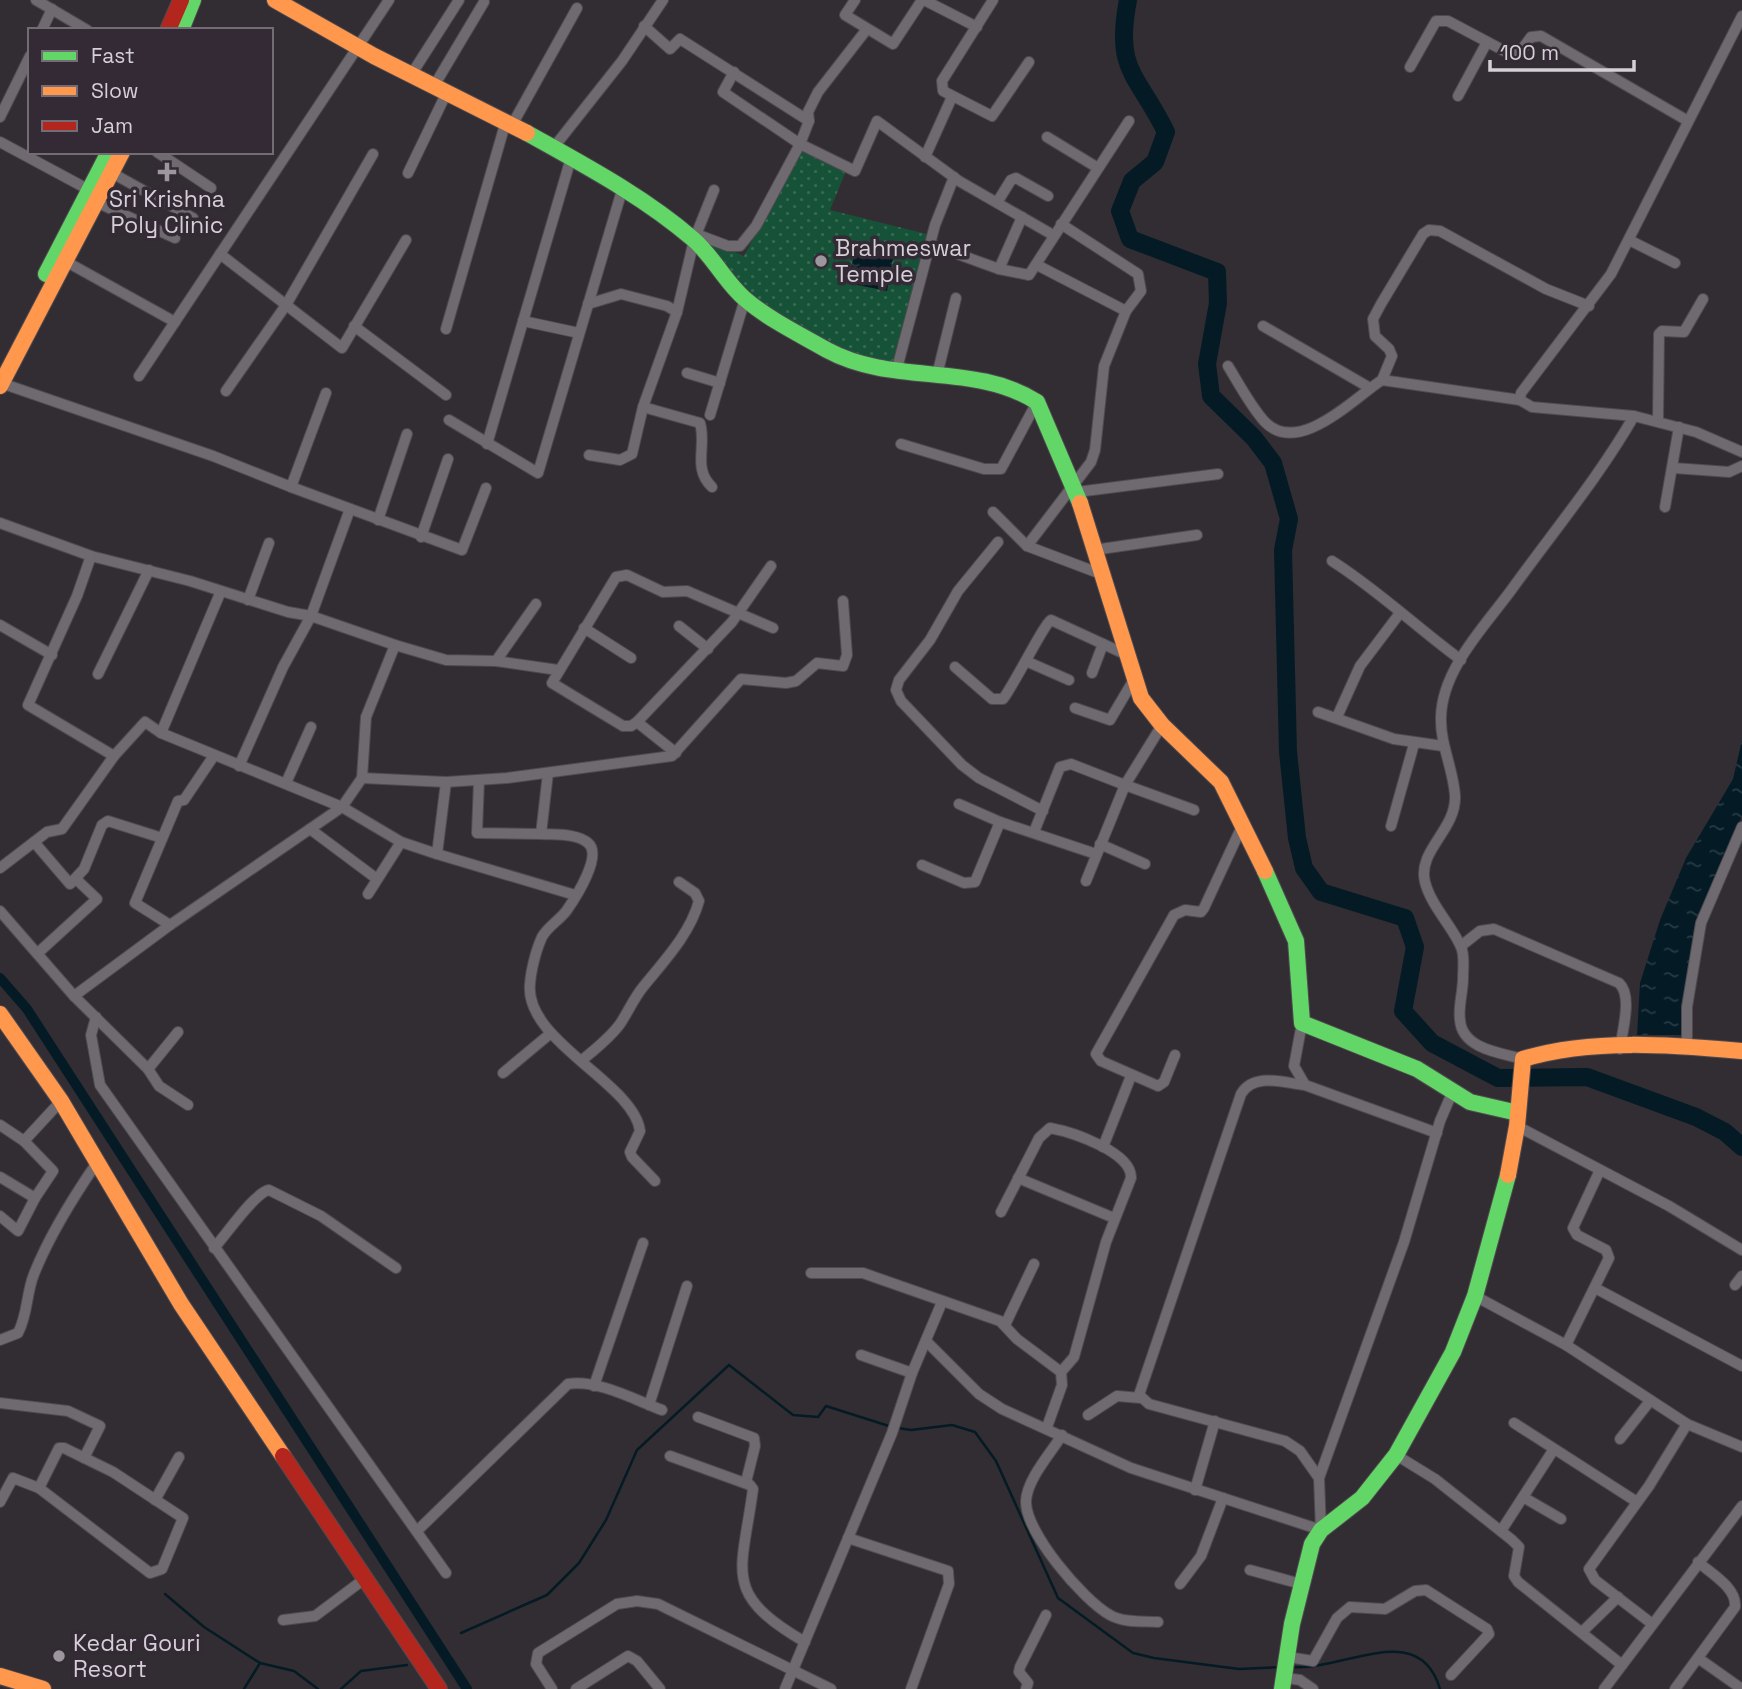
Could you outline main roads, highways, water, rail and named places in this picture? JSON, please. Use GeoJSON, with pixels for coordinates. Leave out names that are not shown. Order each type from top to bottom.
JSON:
{"type":"FeatureCollection","features":[{"type":"Feature","properties":{"kind":"water"},"geometry":{"type":"Polygon","coordinates":[[[855,250],[893,258],[887,291],[848,283],[855,250]]]}},
{"type":"Feature","properties":{"kind":"water"},"geometry":{"type":"Polygon","coordinates":[[[1742,740],[1742,816],[1696,923],[1681,1035],[1637,1035],[1640,983],[1660,920],[1686,858],[1733,779],[1742,740]]]}},
{"type":"Feature","properties":{"kind":"waterway"},"geometry":{"type":"LineString","coordinates":[[1128,0],[1124,24],[1126,58],[1166,132],[1155,162],[1132,181],[1120,211],[1130,239],[1217,272],[1218,303],[1207,364],[1211,396],[1254,438],[1273,463],[1289,519],[1283,550],[1288,752],[1297,838],[1304,868],[1321,892],[1405,918],[1415,947],[1403,1011],[1432,1043],[1498,1078],[1587,1077],[1696,1117],[1725,1132],[1742,1147]]}},
{"type":"Feature","properties":{"kind":"waterway"},"geometry":{"type":"LineString","coordinates":[[0,978],[27,1009],[467,1689]]}},
{"type":"Feature","properties":{"kind":"waterway"},"geometry":{"type":"LineString","coordinates":[[461,1633],[547,1595],[579,1563],[606,1520],[637,1450],[729,1365],[793,1415],[818,1417],[826,1406],[892,1427]]}},
{"type":"Feature","properties":{"kind":"waterway"},"geometry":{"type":"LineString","coordinates":[[898,1428],[911,1430],[952,1425],[975,1432],[996,1461],[1058,1598],[1133,1653],[1239,1669],[1282,1667]]}},
{"type":"Feature","properties":{"kind":"waterway"},"geometry":{"type":"LineString","coordinates":[[165,1594],[204,1627],[260,1663]]}},
{"type":"Feature","properties":{"kind":"waterway"},"geometry":{"type":"LineString","coordinates":[[1292,1667],[1398,1652],[1415,1656],[1430,1668],[1440,1689]]}},
{"type":"Feature","properties":{"kind":"waterway"},"geometry":{"type":"LineString","coordinates":[[244,1689],[260,1663],[294,1671],[318,1689]]}},
{"type":"Feature","properties":{"kind":"waterway"},"geometry":{"type":"LineString","coordinates":[[341,1689],[361,1671],[407,1665]]}},
{"type":"Feature","properties":{"kind":"place","name":"Sri Krishna Poly Clinic"},"geometry":{"type":"Point","coordinates":[167,172]}},
{"type":"Feature","properties":{"kind":"place","name":"Brahmeswar Temple"},"geometry":{"type":"Point","coordinates":[821,261]}},
{"type":"Feature","properties":{"kind":"place","name":"Kedar Gouri Resort"},"geometry":{"type":"Point","coordinates":[59,1656]}}]}
